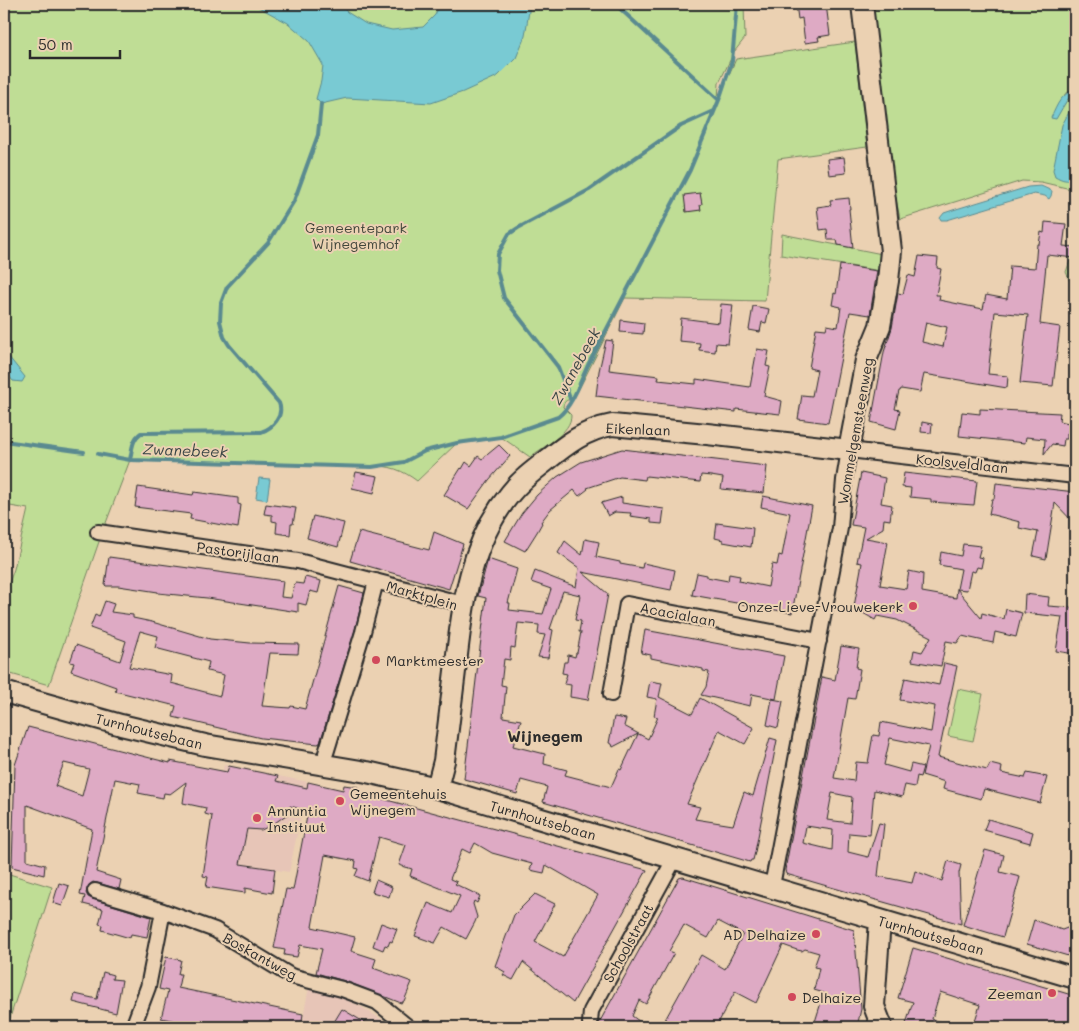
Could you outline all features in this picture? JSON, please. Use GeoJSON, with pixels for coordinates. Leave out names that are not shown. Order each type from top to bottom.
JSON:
{"type":"FeatureCollection","features":[{"type":"Feature","properties":{"kind":"main road","name":"Wommelgemsteenweg"},"geometry":{"type":"LineString","coordinates":[[849,450],[866,360],[880,326],[891,251],[862,4]]}},
{"type":"Feature","properties":{"kind":"main road","name":"Eikenlaan"},"geometry":{"type":"LineString","coordinates":[[463,604],[482,540],[494,517],[510,494],[526,476],[574,439],[600,427],[632,426],[849,450]]}},
{"type":"Feature","properties":{"kind":"main road","name":"Marktplein"},"geometry":{"type":"LineString","coordinates":[[437,788],[444,761],[463,604]]}},
{"type":"Feature","properties":{"kind":"main road","name":"Turnhoutsebaan"},"geometry":{"type":"LineString","coordinates":[[4,692],[121,725],[205,745],[342,767],[437,788],[482,803],[772,886],[1075,978]]}},
{"type":"Feature","properties":{"kind":"main road"},"geometry":{"type":"LineString","coordinates":[[880,920],[874,1006],[882,1027]]}},
{"type":"Feature","properties":{"kind":"street","name":"Koolsveldlaan"},"geometry":{"type":"LineString","coordinates":[[849,450],[1075,476]]}},
{"type":"Feature","properties":{"kind":"street","name":"Wommelgemsteenweg"},"geometry":{"type":"LineString","coordinates":[[772,886],[840,528],[844,480],[849,450]]}},
{"type":"Feature","properties":{"kind":"street","name":"Pastorijlaan"},"geometry":{"type":"LineString","coordinates":[[98,532],[298,561],[376,582]]}},
{"type":"Feature","properties":{"kind":"street","name":"Marktplein"},"geometry":{"type":"LineString","coordinates":[[326,752],[363,632],[376,582],[463,604]]}},
{"type":"Feature","properties":{"kind":"street","name":"Acacialaan"},"geometry":{"type":"LineString","coordinates":[[611,694],[627,604],[819,641]]}},
{"type":"Feature","properties":{"kind":"street","name":"Schoolstraat"},"geometry":{"type":"LineString","coordinates":[[589,1026],[591,1012],[674,858]]}},
{"type":"Feature","properties":{"kind":"street","name":"Boskantweg"},"geometry":{"type":"LineString","coordinates":[[94,891],[163,911],[215,930],[291,976],[360,994],[377,1002],[408,1027]]}},
{"type":"Feature","properties":{"kind":"street"},"geometry":{"type":"LineString","coordinates":[[133,1027],[148,987],[163,911]]}},
{"type":"Feature","properties":{"kind":"shaded area","name":"Annuntia Instituut"},"geometry":{"type":"Polygon","coordinates":[[[224,765],[308,782],[289,872],[211,859],[205,854],[224,765]]]}},
{"type":"Feature","properties":{"kind":"shaded area"},"geometry":{"type":"Polygon","coordinates":[[[316,986],[358,1005],[394,1027],[301,1027],[309,987],[316,986]]]}},
{"type":"Feature","properties":{"kind":"shaded area"},"geometry":{"type":"Polygon","coordinates":[[[161,1018],[206,1027],[150,1027],[161,1018]]]}},
{"type":"Feature","properties":{"kind":"green space","name":"Gemeentepark Wijnegemhof"},"geometry":{"type":"Polygon","coordinates":[[[4,4],[744,4],[745,38],[734,52],[719,83],[718,99],[736,59],[855,42],[867,147],[778,159],[765,301],[625,298],[577,393],[573,399],[567,400],[564,403],[563,407],[571,415],[567,427],[556,439],[530,457],[501,437],[457,443],[417,481],[401,471],[390,467],[378,466],[130,460],[101,536],[49,685],[4,672],[4,597],[14,569],[28,509],[4,505],[4,4]]]}},
{"type":"Feature","properties":{"kind":"green space"},"geometry":{"type":"Polygon","coordinates":[[[871,4],[1075,4],[1075,89],[1065,94],[1056,117],[1067,100],[1075,93],[1075,190],[1041,182],[1022,181],[900,219],[891,174],[871,4]]]}},
{"type":"Feature","properties":{"kind":"green space"},"geometry":{"type":"Polygon","coordinates":[[[782,234],[882,254],[881,271],[781,255],[782,234]]]}},
{"type":"Feature","properties":{"kind":"green space"},"geometry":{"type":"Polygon","coordinates":[[[1075,254],[1075,293],[1066,272],[1071,258],[1075,254]]]}},
{"type":"Feature","properties":{"kind":"green space"},"geometry":{"type":"Polygon","coordinates":[[[1075,332],[1075,359],[1069,343],[1075,332]]]}},
{"type":"Feature","properties":{"kind":"green space"},"geometry":{"type":"Polygon","coordinates":[[[958,689],[983,694],[973,741],[948,736],[958,689]]]}},
{"type":"Feature","properties":{"kind":"green space"},"geometry":{"type":"Polygon","coordinates":[[[4,758],[11,760],[6,873],[52,887],[7,1027],[4,1027],[4,758]]]}},
{"type":"Feature","properties":{"kind":"water"},"geometry":{"type":"Polygon","coordinates":[[[253,4],[339,4],[347,12],[366,24],[392,30],[423,27],[435,15],[440,4],[530,5],[525,36],[516,58],[498,76],[463,92],[431,103],[347,98],[321,104],[316,99],[323,65],[309,41],[288,23],[253,4]]]}},
{"type":"Feature","properties":{"kind":"water"},"geometry":{"type":"Polygon","coordinates":[[[1075,89],[1075,93],[1067,100],[1056,119],[1051,118],[1060,100],[1075,89]]]}},
{"type":"Feature","properties":{"kind":"water"},"geometry":{"type":"Polygon","coordinates":[[[1075,104],[1075,176],[1070,180],[1065,180],[1055,176],[1053,170],[1062,125],[1075,104]]]}},
{"type":"Feature","properties":{"kind":"water"},"geometry":{"type":"Polygon","coordinates":[[[1041,186],[1052,191],[1049,199],[1045,196],[1034,194],[947,220],[941,220],[940,218],[944,213],[953,210],[1028,187],[1041,186]]]}},
{"type":"Feature","properties":{"kind":"water"},"geometry":{"type":"Polygon","coordinates":[[[4,351],[25,377],[22,382],[13,381],[4,370],[4,351]]]}},
{"type":"Feature","properties":{"kind":"water"},"geometry":{"type":"Polygon","coordinates":[[[259,478],[270,479],[267,500],[256,498],[259,478]]]}},
{"type":"Feature","properties":{"kind":"building"},"geometry":{"type":"Polygon","coordinates":[[[796,4],[826,4],[830,35],[818,37],[819,41],[805,43],[802,18],[798,19],[796,4]]]}},
{"type":"Feature","properties":{"kind":"building"},"geometry":{"type":"Polygon","coordinates":[[[844,157],[846,173],[829,175],[827,159],[844,157]]]}},
{"type":"Feature","properties":{"kind":"building"},"geometry":{"type":"Polygon","coordinates":[[[700,193],[701,210],[686,212],[684,195],[700,193]]]}},
{"type":"Feature","properties":{"kind":"building"},"geometry":{"type":"Polygon","coordinates":[[[849,198],[853,248],[838,245],[837,240],[828,240],[827,229],[820,230],[817,207],[831,205],[830,200],[849,198]]]}},
{"type":"Feature","properties":{"kind":"building"},"geometry":{"type":"Polygon","coordinates":[[[1045,222],[1066,224],[1063,246],[1075,247],[1075,258],[1047,255],[1040,324],[1060,327],[1053,386],[1020,383],[1028,315],[995,312],[988,374],[1008,376],[1007,388],[924,374],[920,392],[901,389],[899,391],[895,409],[900,410],[896,429],[871,422],[884,352],[892,328],[898,293],[903,294],[908,275],[915,277],[919,256],[938,258],[937,268],[941,269],[936,295],[940,295],[939,300],[983,309],[986,295],[1007,299],[1010,266],[1035,268],[1037,244],[1039,244],[1041,232],[1044,233],[1045,222]],[[926,322],[922,342],[943,347],[947,327],[926,322]]]}},
{"type":"Feature","properties":{"kind":"building"},"geometry":{"type":"Polygon","coordinates":[[[840,265],[877,271],[870,315],[850,312],[828,423],[798,419],[802,395],[812,396],[817,370],[809,368],[816,328],[826,329],[827,325],[838,327],[841,307],[832,305],[834,293],[836,294],[840,265]]]}},
{"type":"Feature","properties":{"kind":"building"},"geometry":{"type":"Polygon","coordinates":[[[721,304],[733,305],[728,344],[716,343],[715,352],[699,350],[700,343],[679,341],[681,318],[719,323],[721,304]]]}},
{"type":"Feature","properties":{"kind":"building"},"geometry":{"type":"Polygon","coordinates":[[[753,306],[769,309],[766,323],[762,322],[760,332],[749,330],[753,306]]]}},
{"type":"Feature","properties":{"kind":"building"},"geometry":{"type":"Polygon","coordinates":[[[621,320],[644,323],[643,334],[620,332],[621,320]]]}},
{"type":"Feature","properties":{"kind":"building"},"geometry":{"type":"Polygon","coordinates":[[[606,340],[613,341],[609,370],[659,376],[658,380],[696,384],[696,379],[750,387],[757,349],[769,351],[766,366],[770,367],[764,396],[782,401],[780,414],[736,409],[736,412],[596,396],[606,340]]]}},
{"type":"Feature","properties":{"kind":"building"},"geometry":{"type":"Polygon","coordinates":[[[980,409],[1060,413],[1059,421],[1069,423],[1067,439],[1064,439],[1063,446],[1052,444],[1044,454],[1045,439],[1026,437],[1025,443],[959,436],[962,412],[980,414],[980,409]]]}},
{"type":"Feature","properties":{"kind":"building"},"geometry":{"type":"Polygon","coordinates":[[[922,422],[932,424],[931,433],[921,432],[922,422]]]}},
{"type":"Feature","properties":{"kind":"building"},"geometry":{"type":"Polygon","coordinates":[[[499,445],[510,456],[489,480],[468,509],[444,495],[466,462],[471,466],[478,456],[482,459],[499,445]]]}},
{"type":"Feature","properties":{"kind":"building"},"geometry":{"type":"Polygon","coordinates":[[[622,449],[767,466],[764,493],[721,489],[723,478],[711,476],[701,475],[700,482],[646,476],[645,480],[620,477],[587,488],[579,496],[574,490],[550,510],[525,551],[505,541],[522,513],[537,495],[557,477],[581,462],[622,449]]]}},
{"type":"Feature","properties":{"kind":"building"},"geometry":{"type":"Polygon","coordinates":[[[356,472],[378,476],[374,493],[352,488],[356,472]]]}},
{"type":"Feature","properties":{"kind":"building"},"geometry":{"type":"Polygon","coordinates":[[[861,473],[885,478],[881,503],[892,505],[890,520],[884,519],[883,528],[866,538],[888,542],[880,585],[906,589],[909,571],[923,574],[922,592],[956,598],[957,589],[981,618],[982,613],[1004,619],[1006,609],[1022,613],[1016,637],[995,632],[993,643],[962,636],[957,643],[946,641],[941,666],[912,661],[914,650],[922,652],[931,637],[897,620],[877,616],[875,620],[863,613],[853,612],[862,563],[857,562],[864,527],[851,525],[861,473]]]}},
{"type":"Feature","properties":{"kind":"building"},"geometry":{"type":"Polygon","coordinates":[[[904,473],[977,481],[974,505],[931,502],[931,499],[910,497],[911,488],[902,487],[904,473]]]}},
{"type":"Feature","properties":{"kind":"building"},"geometry":{"type":"Polygon","coordinates":[[[996,483],[1075,492],[1075,524],[1055,503],[1046,559],[1033,556],[1038,532],[1019,528],[1020,522],[989,514],[992,499],[994,499],[996,483]]]}},
{"type":"Feature","properties":{"kind":"building"},"geometry":{"type":"Polygon","coordinates":[[[138,487],[193,495],[194,492],[238,498],[238,504],[241,505],[238,528],[190,519],[191,514],[135,507],[138,487]]]}},
{"type":"Feature","properties":{"kind":"building"},"geometry":{"type":"Polygon","coordinates":[[[763,496],[812,506],[792,613],[692,595],[697,573],[728,581],[729,574],[740,576],[739,581],[768,587],[772,564],[777,565],[779,555],[782,556],[790,513],[761,507],[763,496]]]}},
{"type":"Feature","properties":{"kind":"building"},"geometry":{"type":"Polygon","coordinates":[[[622,497],[622,503],[664,509],[662,524],[651,523],[651,519],[630,516],[631,513],[615,512],[608,516],[601,503],[622,497]]]}},
{"type":"Feature","properties":{"kind":"building"},"geometry":{"type":"Polygon","coordinates":[[[266,504],[296,508],[290,535],[276,533],[277,522],[272,521],[272,515],[264,514],[266,504]]]}},
{"type":"Feature","properties":{"kind":"building"},"geometry":{"type":"Polygon","coordinates":[[[313,516],[344,523],[338,547],[307,538],[313,516]]]}},
{"type":"Feature","properties":{"kind":"building"},"geometry":{"type":"Polygon","coordinates":[[[717,523],[753,528],[751,547],[723,542],[723,540],[715,538],[717,523]]]}},
{"type":"Feature","properties":{"kind":"building"},"geometry":{"type":"Polygon","coordinates":[[[359,532],[429,550],[434,532],[463,544],[449,589],[350,561],[359,532]]]}},
{"type":"Feature","properties":{"kind":"building"},"geometry":{"type":"Polygon","coordinates":[[[585,539],[599,542],[596,557],[642,568],[643,563],[675,570],[671,590],[582,572],[608,594],[588,700],[570,697],[571,685],[564,684],[567,674],[562,673],[564,662],[567,662],[568,655],[575,657],[577,653],[581,621],[575,620],[580,595],[563,591],[550,629],[553,630],[548,658],[538,657],[545,635],[538,634],[539,625],[518,623],[515,648],[511,647],[510,660],[504,659],[501,685],[506,686],[503,717],[521,720],[513,746],[545,754],[544,764],[567,770],[565,775],[611,787],[638,734],[613,747],[609,743],[614,717],[626,719],[624,726],[648,739],[658,717],[654,716],[657,699],[647,697],[650,681],[662,683],[659,697],[692,714],[700,698],[754,728],[745,744],[719,730],[687,804],[700,807],[695,819],[733,825],[744,792],[753,796],[770,738],[777,740],[755,852],[753,860],[750,862],[543,802],[547,787],[521,780],[517,794],[464,779],[486,598],[478,596],[488,559],[517,569],[508,603],[510,603],[509,610],[543,614],[551,589],[531,582],[535,571],[576,587],[579,568],[558,553],[565,541],[582,555],[585,539]]]}},
{"type":"Feature","properties":{"kind":"building"},"geometry":{"type":"Polygon","coordinates":[[[963,544],[981,546],[978,557],[983,558],[981,568],[977,567],[975,572],[971,571],[967,590],[957,589],[961,569],[939,565],[941,552],[961,556],[963,544]]]}},
{"type":"Feature","properties":{"kind":"building"},"geometry":{"type":"Polygon","coordinates":[[[109,557],[283,581],[281,597],[291,598],[295,583],[303,584],[305,577],[321,581],[318,593],[310,591],[306,605],[298,603],[298,612],[207,598],[106,586],[109,557]]]}},
{"type":"Feature","properties":{"kind":"building"},"geometry":{"type":"Polygon","coordinates":[[[339,586],[364,593],[355,630],[320,743],[318,744],[261,738],[173,717],[176,706],[115,691],[116,687],[71,671],[74,663],[70,662],[76,645],[120,661],[126,641],[90,628],[95,615],[99,617],[105,601],[114,604],[111,612],[133,615],[133,618],[210,639],[250,643],[299,644],[298,654],[270,653],[262,706],[290,708],[291,706],[305,709],[339,586]],[[140,631],[129,667],[172,675],[171,683],[220,696],[224,675],[207,671],[209,662],[155,648],[158,636],[140,631]]]}},
{"type":"Feature","properties":{"kind":"building"},"geometry":{"type":"Polygon","coordinates":[[[1025,594],[1049,597],[1048,606],[1075,608],[1075,654],[1056,651],[1062,617],[1024,613],[1025,594]]]}},
{"type":"Feature","properties":{"kind":"building"},"geometry":{"type":"Polygon","coordinates":[[[645,630],[784,656],[776,699],[752,694],[750,706],[701,695],[706,687],[709,672],[703,671],[703,669],[651,658],[651,655],[641,653],[645,630]]]}},
{"type":"Feature","properties":{"kind":"building"},"geometry":{"type":"Polygon","coordinates":[[[841,646],[859,649],[856,668],[860,669],[855,699],[848,698],[834,778],[854,781],[856,762],[868,763],[873,735],[879,736],[881,722],[931,732],[935,706],[900,700],[905,678],[939,685],[944,663],[957,666],[938,757],[987,770],[990,764],[1002,767],[1001,773],[1025,778],[1027,773],[1047,777],[1040,803],[984,789],[981,799],[943,789],[945,782],[922,775],[929,746],[890,738],[884,765],[909,772],[911,764],[923,767],[920,777],[917,776],[915,787],[905,785],[902,797],[874,790],[870,835],[849,833],[848,852],[868,857],[879,823],[884,824],[878,876],[912,883],[915,871],[942,881],[948,861],[961,865],[959,873],[961,924],[786,874],[785,870],[822,677],[835,680],[841,646]],[[832,793],[827,820],[850,823],[852,797],[832,793]],[[806,826],[803,843],[832,850],[833,830],[806,826]]]}},
{"type":"Feature","properties":{"kind":"building"},"geometry":{"type":"Polygon","coordinates":[[[772,699],[783,701],[778,728],[767,725],[772,699]]]}},
{"type":"Feature","properties":{"kind":"building"},"geometry":{"type":"Polygon","coordinates":[[[28,727],[170,763],[170,761],[227,772],[229,766],[278,776],[276,781],[307,788],[308,782],[343,790],[344,785],[358,787],[357,792],[647,870],[573,1003],[523,962],[513,980],[503,975],[505,972],[495,966],[514,915],[535,894],[555,904],[535,942],[563,957],[598,895],[546,865],[544,873],[530,870],[532,864],[492,853],[475,843],[470,853],[462,849],[450,879],[457,882],[455,884],[480,896],[477,903],[474,901],[473,904],[477,917],[475,922],[466,939],[444,927],[435,943],[415,936],[428,903],[452,913],[460,896],[410,876],[412,869],[399,865],[406,845],[379,837],[368,881],[355,876],[358,869],[355,868],[356,861],[325,855],[312,927],[355,937],[351,951],[376,959],[373,968],[412,982],[404,1001],[401,1003],[345,981],[316,973],[322,949],[300,945],[297,957],[284,955],[285,950],[274,948],[286,889],[293,890],[308,811],[290,806],[288,815],[272,825],[261,830],[247,829],[240,864],[275,869],[272,893],[245,888],[245,893],[206,887],[208,877],[203,876],[212,816],[205,814],[206,808],[183,803],[186,782],[170,794],[164,793],[163,798],[138,793],[140,784],[115,779],[96,872],[121,880],[119,889],[93,882],[89,885],[86,893],[88,897],[93,899],[151,917],[147,937],[131,934],[130,938],[102,930],[103,925],[99,924],[103,909],[83,904],[85,896],[80,895],[92,829],[27,805],[27,860],[45,865],[44,875],[12,867],[15,765],[28,727]],[[64,763],[55,786],[82,796],[89,769],[64,763]]]}},
{"type":"Feature","properties":{"kind":"building"},"geometry":{"type":"Polygon","coordinates":[[[988,819],[1033,832],[1030,843],[984,830],[988,819]]]}},
{"type":"Feature","properties":{"kind":"building"},"geometry":{"type":"Polygon","coordinates":[[[985,850],[1004,855],[1000,872],[1020,877],[1003,937],[963,925],[985,850]]]}},
{"type":"Feature","properties":{"kind":"building"},"geometry":{"type":"Polygon","coordinates":[[[683,877],[854,930],[861,1009],[857,1027],[821,1027],[814,1025],[824,993],[814,990],[819,968],[814,967],[819,953],[805,949],[802,951],[797,950],[783,945],[756,1003],[735,992],[716,1027],[661,1027],[701,955],[725,969],[743,934],[718,921],[708,938],[684,925],[669,951],[674,953],[646,1004],[639,1000],[632,1016],[647,1027],[606,1027],[599,1023],[679,878],[683,877]]]}},
{"type":"Feature","properties":{"kind":"building"},"geometry":{"type":"Polygon","coordinates":[[[376,880],[392,887],[389,897],[372,892],[376,880]]]}},
{"type":"Feature","properties":{"kind":"building"},"geometry":{"type":"Polygon","coordinates":[[[59,883],[69,886],[62,906],[53,903],[59,883]]]}},
{"type":"Feature","properties":{"kind":"building"},"geometry":{"type":"Polygon","coordinates":[[[1034,920],[1062,930],[1075,925],[1075,958],[1027,944],[1034,920]]]}},
{"type":"Feature","properties":{"kind":"building"},"geometry":{"type":"Polygon","coordinates":[[[381,923],[397,929],[392,942],[390,941],[388,946],[385,945],[383,950],[373,946],[381,923]]]}},
{"type":"Feature","properties":{"kind":"building"},"geometry":{"type":"Polygon","coordinates":[[[913,948],[1075,996],[1075,1027],[973,1027],[980,1005],[940,992],[932,1019],[952,1027],[905,1027],[913,1002],[898,998],[913,948]]]}},
{"type":"Feature","properties":{"kind":"building"},"geometry":{"type":"Polygon","coordinates":[[[166,957],[181,960],[178,988],[303,1014],[301,1027],[190,1027],[191,1024],[161,1018],[168,991],[159,989],[166,957]]]}},
{"type":"Feature","properties":{"kind":"building"},"geometry":{"type":"Polygon","coordinates":[[[103,972],[113,975],[112,979],[122,980],[116,1013],[73,1002],[75,994],[97,999],[103,972]]]}},
{"type":"Feature","properties":{"kind":"building"},"geometry":{"type":"Polygon","coordinates":[[[342,1009],[372,1027],[331,1027],[342,1009]]]}},
{"type":"Feature","properties":{"kind":"waterway"},"geometry":{"type":"LineString","coordinates":[[615,4],[719,100]]}},
{"type":"Feature","properties":{"kind":"waterway","name":"Zwanebeek"},"geometry":{"type":"LineString","coordinates":[[98,454],[130,460],[372,467],[404,462],[425,451],[457,443],[501,437],[558,417],[572,400],[588,365],[690,170],[719,100],[732,61],[737,4]]}},
{"type":"Feature","properties":{"kind":"waterway"},"geometry":{"type":"LineString","coordinates":[[130,460],[134,442],[141,433],[261,432],[270,428],[279,417],[279,403],[224,337],[220,321],[221,303],[227,287],[268,243],[294,201],[318,135],[321,104]]}},
{"type":"Feature","properties":{"kind":"waterway"},"geometry":{"type":"LineString","coordinates":[[571,401],[558,367],[504,298],[497,270],[498,254],[509,234],[518,228],[589,190],[681,126],[714,111]]}},
{"type":"Feature","properties":{"kind":"waterway","name":"Zwanebeek"},"geometry":{"type":"LineString","coordinates":[[4,441],[84,452]]}},
{"type":"Feature","properties":{"kind":"place","name":"Onze-Lieve-Vrouwekerk"},"geometry":{"type":"Point","coordinates":[913,606]}},
{"type":"Feature","properties":{"kind":"place","name":"Marktmeester"},"geometry":{"type":"Point","coordinates":[376,660]}},
{"type":"Feature","properties":{"kind":"place","name":"Gemeentehuis Wijnegem"},"geometry":{"type":"Point","coordinates":[340,801]}},
{"type":"Feature","properties":{"kind":"place","name":"Annuntia Instituut"},"geometry":{"type":"Point","coordinates":[257,818]}},
{"type":"Feature","properties":{"kind":"place","name":"AD Delhaize"},"geometry":{"type":"Point","coordinates":[816,934]}},
{"type":"Feature","properties":{"kind":"place","name":"Zeeman"},"geometry":{"type":"Point","coordinates":[1052,993]}},
{"type":"Feature","properties":{"kind":"place","name":"Delhaize"},"geometry":{"type":"Point","coordinates":[792,997]}},
{"type":"Feature","properties":{"kind":"district","name":"Wijnegem"},"geometry":{"type":"Point","coordinates":[545,735]}}]}
